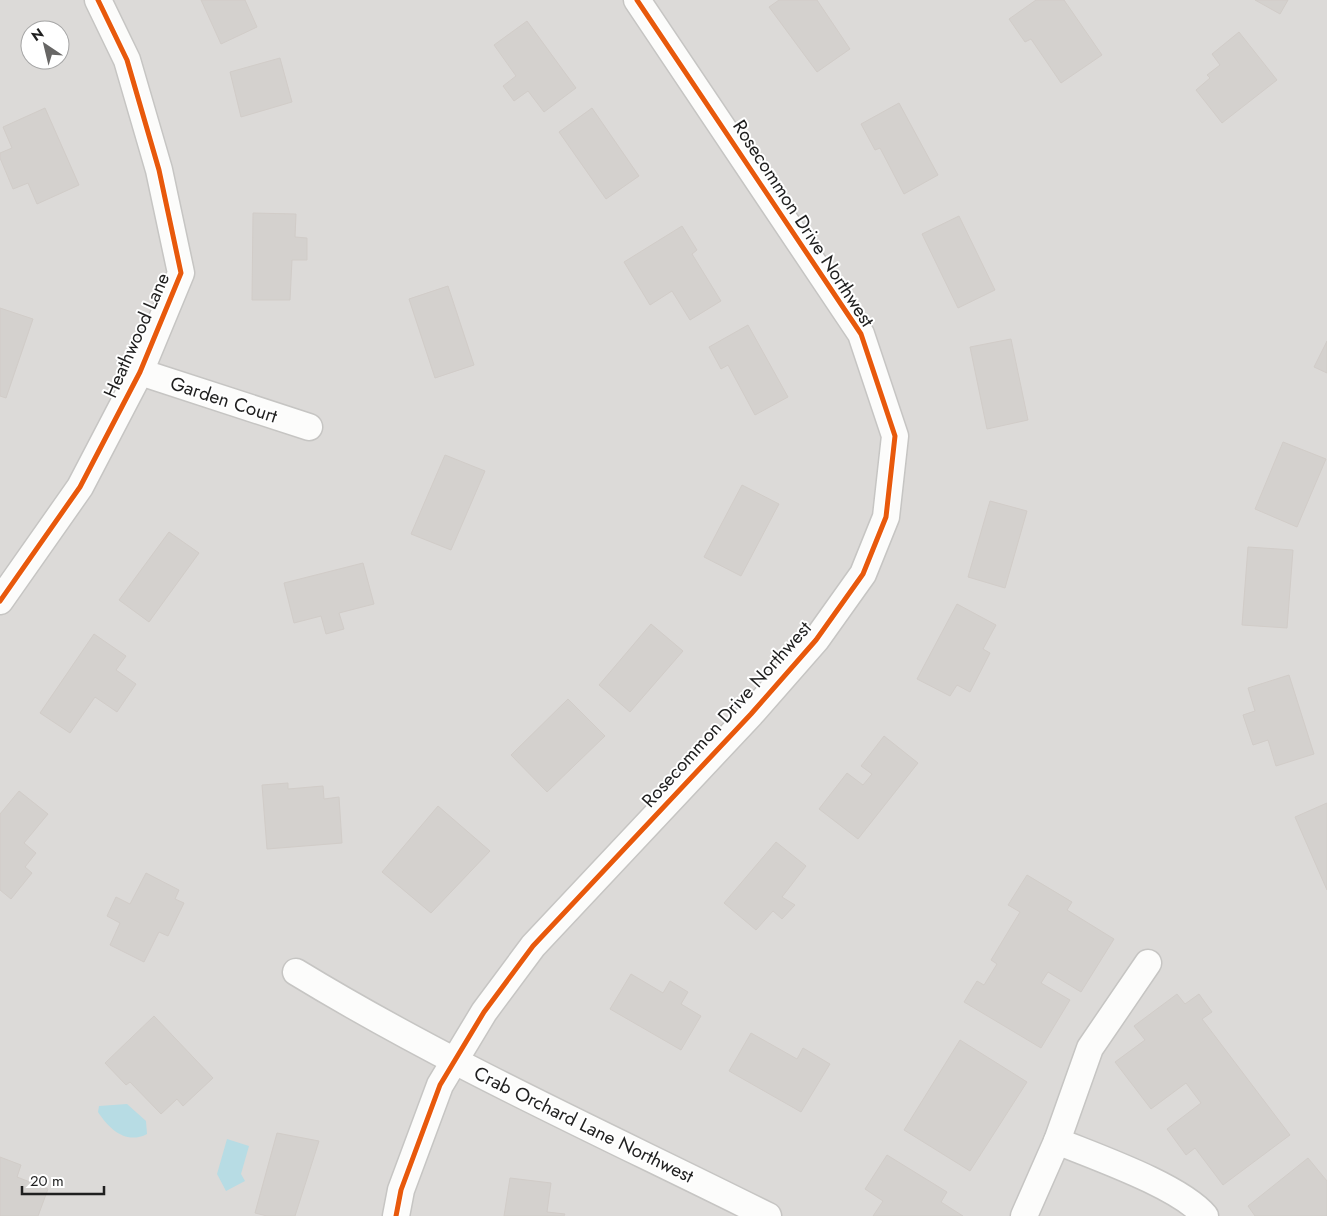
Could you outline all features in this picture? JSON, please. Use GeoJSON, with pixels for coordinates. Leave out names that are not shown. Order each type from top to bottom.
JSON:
{"type":"FeatureCollection","features":[{"type":"Feature","properties":{"kind":"street","name":"Heathwood Lane"},"geometry":{"type":"LineString","coordinates":[[0,601],[80,487],[140,372],[181,273],[159,170],[128,60],[98,0]]}},
{"type":"Feature","properties":{"kind":"street","name":"Rosecommon Drive Northwest"},"geometry":{"type":"LineString","coordinates":[[396,1216],[401,1190],[440,1085],[484,1012],[533,946],[751,714],[816,640],[863,574],[886,517],[895,436],[861,334],[637,0]]}},
{"type":"Feature","properties":{"kind":"street","name":"Garden Court"},"geometry":{"type":"LineString","coordinates":[[140,372],[308,427]]}},
{"type":"Feature","properties":{"kind":"street"},"geometry":{"type":"LineString","coordinates":[[1024,1216],[1057,1141],[1090,1048],[1148,963]]}},
{"type":"Feature","properties":{"kind":"street","name":"Crab Orchard Lane Northwest"},"geometry":{"type":"LineString","coordinates":[[296,972],[350,1005],[456,1061],[768,1216]]}},
{"type":"Feature","properties":{"kind":"street"},"geometry":{"type":"LineString","coordinates":[[1057,1141],[1147,1179],[1196,1205],[1205,1216]]}},
{"type":"Feature","properties":{"kind":"shaded area"},"geometry":{"type":"Polygon","coordinates":[[[0,0],[1327,0],[1327,1216],[0,1216],[0,0]]]}},
{"type":"Feature","properties":{"kind":"water"},"geometry":{"type":"Polygon","coordinates":[[[127,1104],[146,1121],[147,1134],[132,1138],[119,1134],[107,1124],[98,1112],[99,1106],[127,1104]]]}},
{"type":"Feature","properties":{"kind":"water"},"geometry":{"type":"Polygon","coordinates":[[[227,1139],[249,1146],[241,1174],[245,1181],[226,1191],[217,1174],[227,1139]]]}},
{"type":"Feature","properties":{"kind":"building"},"geometry":{"type":"Polygon","coordinates":[[[201,0],[245,0],[257,27],[221,44],[201,0]]]}},
{"type":"Feature","properties":{"kind":"building"},"geometry":{"type":"Polygon","coordinates":[[[779,0],[817,0],[850,49],[817,72],[769,7],[779,0]]]}},
{"type":"Feature","properties":{"kind":"building"},"geometry":{"type":"Polygon","coordinates":[[[1036,0],[1064,0],[1102,55],[1061,83],[1031,39],[1025,42],[1009,19],[1036,0]]]}},
{"type":"Feature","properties":{"kind":"building"},"geometry":{"type":"Polygon","coordinates":[[[1255,0],[1288,0],[1280,14],[1255,0]]]}},
{"type":"Feature","properties":{"kind":"building"},"geometry":{"type":"Polygon","coordinates":[[[527,21],[576,88],[544,112],[528,91],[514,101],[503,86],[516,76],[494,45],[527,21]]]}},
{"type":"Feature","properties":{"kind":"building"},"geometry":{"type":"Polygon","coordinates":[[[1239,32],[1277,80],[1222,123],[1196,90],[1210,78],[1207,75],[1220,65],[1212,54],[1239,32]]]}},
{"type":"Feature","properties":{"kind":"building"},"geometry":{"type":"Polygon","coordinates":[[[280,58],[292,102],[241,117],[230,72],[280,58]]]}},
{"type":"Feature","properties":{"kind":"building"},"geometry":{"type":"Polygon","coordinates":[[[899,103],[938,175],[904,194],[880,148],[875,150],[861,124],[899,103]]]}},
{"type":"Feature","properties":{"kind":"building"},"geometry":{"type":"Polygon","coordinates":[[[45,108],[79,185],[37,204],[28,183],[13,189],[0,158],[0,153],[12,148],[3,127],[45,108]]]}},
{"type":"Feature","properties":{"kind":"building"},"geometry":{"type":"Polygon","coordinates":[[[592,108],[639,176],[606,199],[559,132],[592,108]]]}},
{"type":"Feature","properties":{"kind":"building"},"geometry":{"type":"Polygon","coordinates":[[[253,213],[296,214],[295,237],[307,238],[307,260],[292,260],[290,300],[252,300],[253,213]]]}},
{"type":"Feature","properties":{"kind":"building"},"geometry":{"type":"Polygon","coordinates":[[[959,216],[995,290],[958,308],[922,234],[959,216]]]}},
{"type":"Feature","properties":{"kind":"building"},"geometry":{"type":"Polygon","coordinates":[[[682,226],[697,250],[692,254],[721,301],[690,320],[672,291],[650,305],[624,262],[682,226]]]}},
{"type":"Feature","properties":{"kind":"building"},"geometry":{"type":"Polygon","coordinates":[[[448,286],[474,365],[435,378],[409,299],[448,286]]]}},
{"type":"Feature","properties":{"kind":"building"},"geometry":{"type":"Polygon","coordinates":[[[0,308],[33,319],[6,398],[0,396],[0,308]]]}},
{"type":"Feature","properties":{"kind":"building"},"geometry":{"type":"Polygon","coordinates":[[[748,325],[788,397],[755,415],[728,365],[721,369],[709,347],[748,325]]]}},
{"type":"Feature","properties":{"kind":"building"},"geometry":{"type":"Polygon","coordinates":[[[1011,339],[1028,420],[987,429],[970,347],[1011,339]]]}},
{"type":"Feature","properties":{"kind":"building"},"geometry":{"type":"Polygon","coordinates":[[[1327,341],[1327,373],[1314,367],[1327,341]]]}},
{"type":"Feature","properties":{"kind":"building"},"geometry":{"type":"Polygon","coordinates":[[[1283,442],[1326,459],[1297,527],[1255,509],[1283,442]]]}},
{"type":"Feature","properties":{"kind":"building"},"geometry":{"type":"Polygon","coordinates":[[[445,455],[485,471],[451,550],[411,534],[445,455]]]}},
{"type":"Feature","properties":{"kind":"building"},"geometry":{"type":"Polygon","coordinates":[[[742,485],[779,504],[741,576],[704,557],[742,485]]]}},
{"type":"Feature","properties":{"kind":"building"},"geometry":{"type":"Polygon","coordinates":[[[990,501],[1027,511],[1005,588],[968,577],[990,501]]]}},
{"type":"Feature","properties":{"kind":"building"},"geometry":{"type":"Polygon","coordinates":[[[169,532],[199,553],[149,622],[119,600],[169,532]]]}},
{"type":"Feature","properties":{"kind":"building"},"geometry":{"type":"Polygon","coordinates":[[[1248,547],[1293,550],[1287,628],[1242,625],[1248,547]]]}},
{"type":"Feature","properties":{"kind":"building"},"geometry":{"type":"Polygon","coordinates":[[[363,563],[374,604],[339,613],[344,629],[326,634],[321,616],[294,623],[284,583],[363,563]]]}},
{"type":"Feature","properties":{"kind":"building"},"geometry":{"type":"Polygon","coordinates":[[[957,604],[996,625],[983,649],[990,653],[970,692],[957,685],[950,696],[917,679],[957,604]]]}},
{"type":"Feature","properties":{"kind":"building"},"geometry":{"type":"Polygon","coordinates":[[[651,624],[683,651],[630,712],[599,685],[651,624]]]}},
{"type":"Feature","properties":{"kind":"building"},"geometry":{"type":"Polygon","coordinates":[[[94,634],[126,656],[116,670],[136,684],[117,712],[95,697],[70,733],[40,713],[94,634]]]}},
{"type":"Feature","properties":{"kind":"building"},"geometry":{"type":"Polygon","coordinates":[[[1289,675],[1314,754],[1276,766],[1268,740],[1253,745],[1243,715],[1255,711],[1248,688],[1289,675]]]}},
{"type":"Feature","properties":{"kind":"building"},"geometry":{"type":"Polygon","coordinates":[[[568,699],[605,736],[547,792],[511,755],[568,699]]]}},
{"type":"Feature","properties":{"kind":"building"},"geometry":{"type":"Polygon","coordinates":[[[884,736],[918,763],[858,839],[819,809],[847,773],[863,785],[872,774],[861,766],[884,736]]]}},
{"type":"Feature","properties":{"kind":"building"},"geometry":{"type":"Polygon","coordinates":[[[288,783],[288,789],[323,786],[324,799],[339,797],[342,843],[267,849],[262,785],[288,783]]]}},
{"type":"Feature","properties":{"kind":"building"},"geometry":{"type":"Polygon","coordinates":[[[19,791],[48,814],[24,843],[36,853],[25,867],[32,873],[11,899],[0,890],[0,814],[19,791]]]}},
{"type":"Feature","properties":{"kind":"building"},"geometry":{"type":"Polygon","coordinates":[[[1327,803],[1327,890],[1295,817],[1327,803]]]}},
{"type":"Feature","properties":{"kind":"building"},"geometry":{"type":"Polygon","coordinates":[[[438,806],[490,851],[431,913],[382,872],[438,806]]]}},
{"type":"Feature","properties":{"kind":"building"},"geometry":{"type":"Polygon","coordinates":[[[776,842],[806,866],[782,897],[795,905],[782,919],[773,911],[756,930],[724,903],[776,842]]]}},
{"type":"Feature","properties":{"kind":"building"},"geometry":{"type":"Polygon","coordinates":[[[146,873],[179,890],[175,899],[184,903],[168,936],[159,932],[144,962],[110,945],[120,923],[107,916],[116,897],[130,904],[146,873]]]}},
{"type":"Feature","properties":{"kind":"building"},"geometry":{"type":"Polygon","coordinates":[[[1027,875],[1072,902],[1067,910],[1114,939],[1081,992],[1048,972],[1041,983],[1070,1000],[1041,1048],[964,1002],[977,981],[984,985],[997,964],[991,960],[1020,912],[1008,905],[1027,875]]]}},
{"type":"Feature","properties":{"kind":"building"},"geometry":{"type":"Polygon","coordinates":[[[631,974],[663,993],[670,981],[688,992],[681,1004],[701,1016],[681,1050],[610,1009],[631,974]]]}},
{"type":"Feature","properties":{"kind":"building"},"geometry":{"type":"Polygon","coordinates":[[[1177,994],[1185,1004],[1199,994],[1212,1012],[1202,1019],[1290,1135],[1223,1185],[1195,1148],[1186,1155],[1167,1129],[1201,1103],[1186,1083],[1151,1109],[1115,1062],[1145,1040],[1134,1026],[1177,994]]]}},
{"type":"Feature","properties":{"kind":"building"},"geometry":{"type":"Polygon","coordinates":[[[154,1016],[213,1078],[183,1106],[177,1099],[161,1114],[130,1082],[126,1085],[105,1063],[154,1016]]]}},
{"type":"Feature","properties":{"kind":"building"},"geometry":{"type":"Polygon","coordinates":[[[751,1033],[797,1059],[803,1048],[830,1064],[801,1112],[729,1071],[751,1033]]]}},
{"type":"Feature","properties":{"kind":"building"},"geometry":{"type":"Polygon","coordinates":[[[960,1040],[1027,1082],[970,1171],[904,1130],[960,1040]]]}},
{"type":"Feature","properties":{"kind":"building"},"geometry":{"type":"Polygon","coordinates":[[[277,1133],[319,1141],[295,1216],[267,1216],[255,1213],[277,1133]]]}},
{"type":"Feature","properties":{"kind":"building"},"geometry":{"type":"Polygon","coordinates":[[[887,1155],[947,1192],[941,1202],[963,1216],[873,1216],[883,1201],[865,1189],[887,1155]]]}},
{"type":"Feature","properties":{"kind":"building"},"geometry":{"type":"Polygon","coordinates":[[[0,1157],[21,1165],[17,1177],[48,1189],[38,1216],[0,1216],[0,1157]]]}},
{"type":"Feature","properties":{"kind":"building"},"geometry":{"type":"Polygon","coordinates":[[[1308,1158],[1327,1181],[1327,1216],[1255,1216],[1248,1206],[1308,1158]]]}},
{"type":"Feature","properties":{"kind":"building"},"geometry":{"type":"Polygon","coordinates":[[[510,1178],[551,1183],[547,1212],[565,1214],[564,1216],[504,1216],[510,1178]]]}},
{"type":"Feature","properties":{"kind":"cycle path"},"geometry":{"type":"LineString","coordinates":[[0,601],[80,487],[140,372],[181,273],[159,170],[127,60],[98,0]]}},
{"type":"Feature","properties":{"kind":"cycle path"},"geometry":{"type":"LineString","coordinates":[[396,1216],[401,1190],[440,1085],[484,1012],[533,946],[751,714],[816,640],[863,574],[886,517],[895,436],[861,334],[637,0]]}}]}
